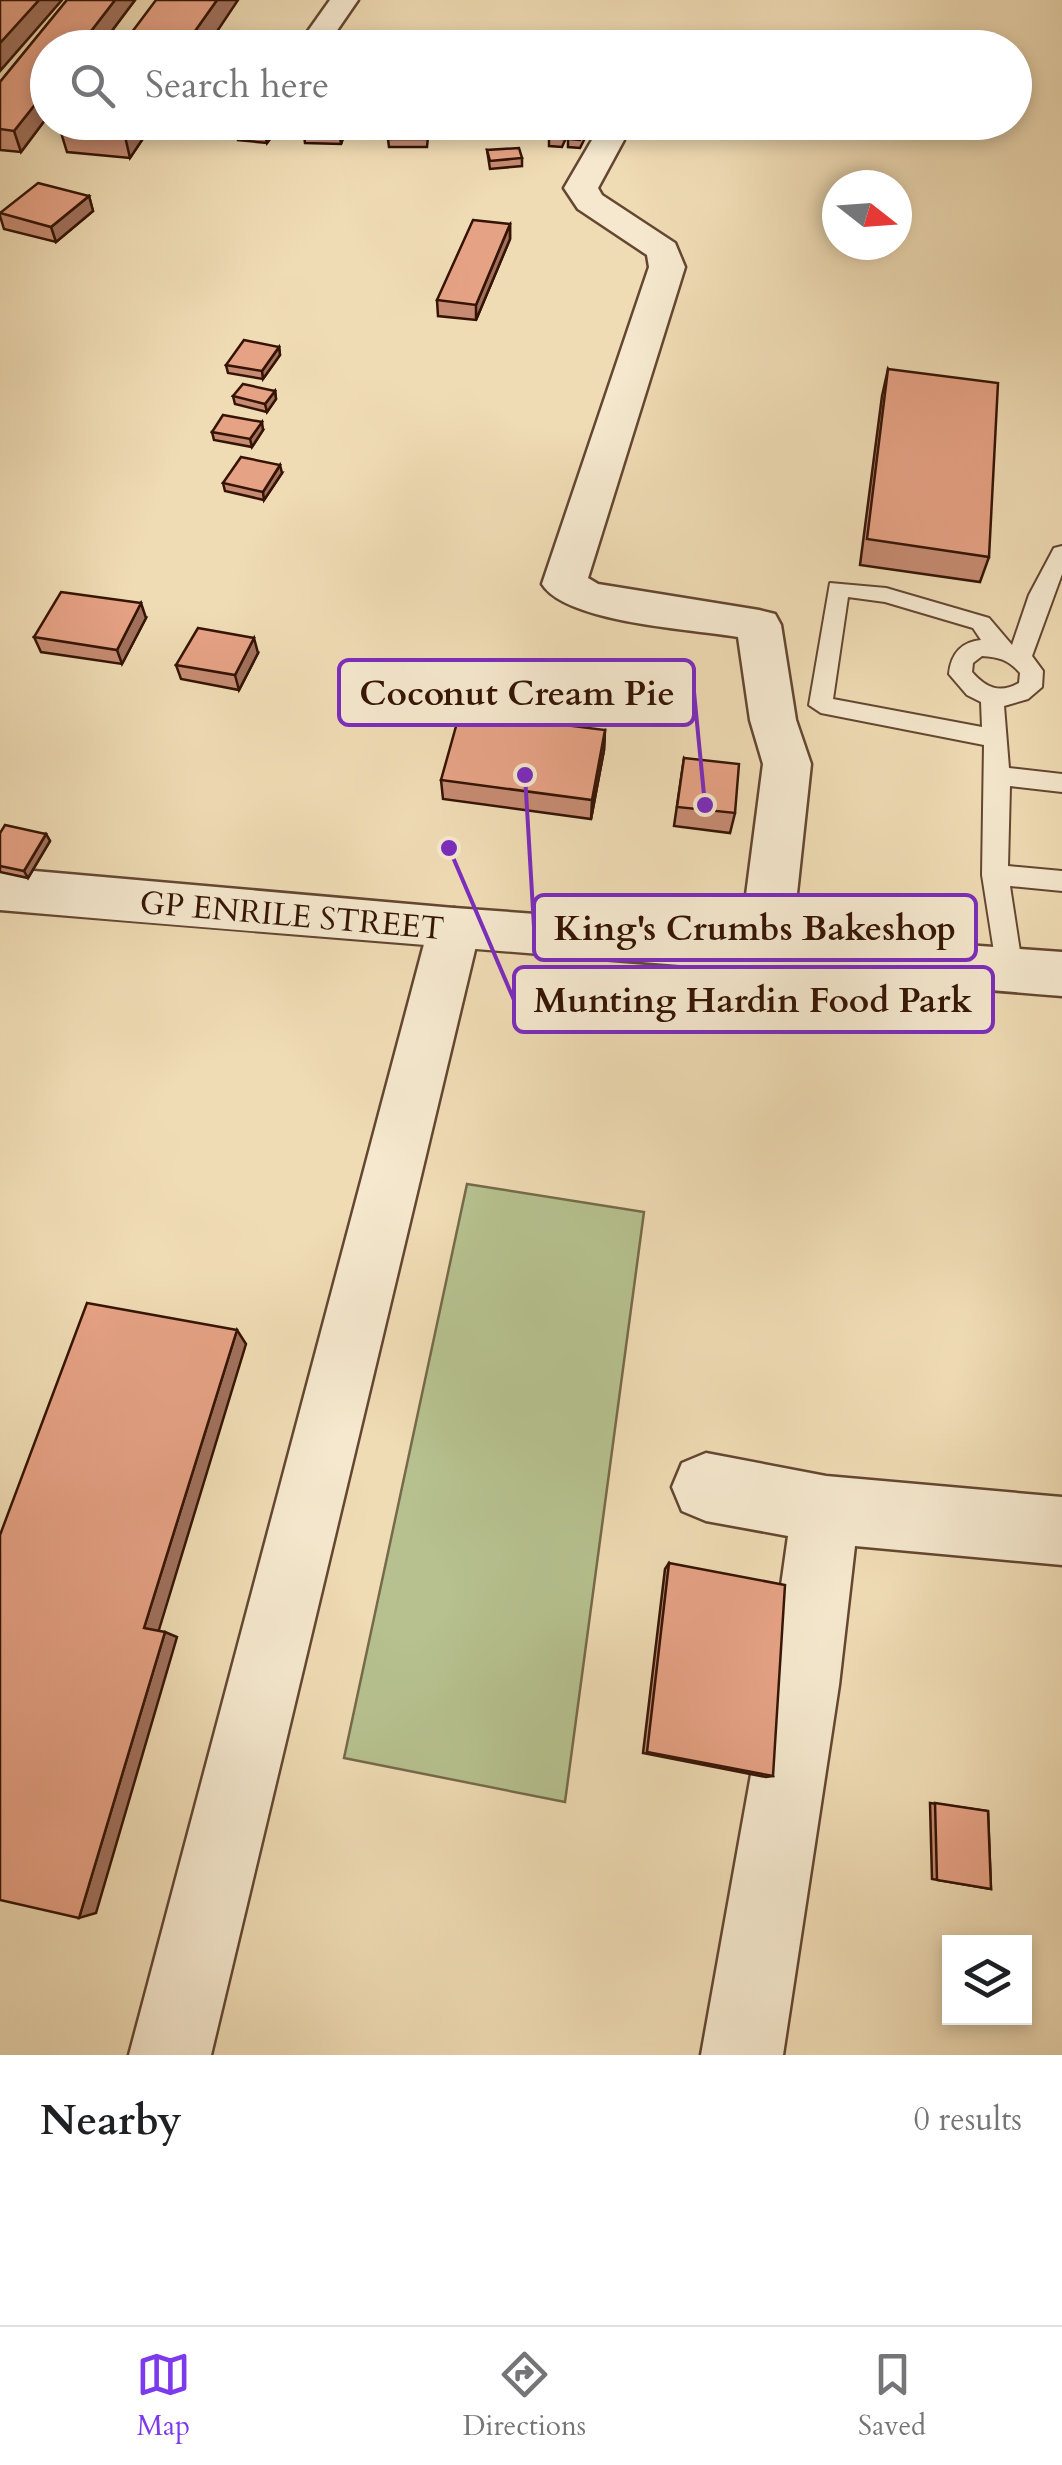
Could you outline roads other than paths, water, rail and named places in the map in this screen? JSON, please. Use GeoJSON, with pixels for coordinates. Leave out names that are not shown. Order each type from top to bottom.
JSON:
{"type":"FeatureCollection","features":[{"type":"Feature","properties":{"kind":"street"},"geometry":{"type":"LineString","coordinates":[[323,30],[344,0]]}},
{"type":"Feature","properties":{"kind":"street"},"geometry":{"type":"LineString","coordinates":[[608,140],[581,188],[590,202],[663,250],[667,267],[564,584],[587,597],[759,625],[774,720],[786,764],[764,949]]}},
{"type":"Feature","properties":{"kind":"street","name":"GP ENRILE STREET"},"geometry":{"type":"LineString","coordinates":[[0,890],[454,929],[1062,974]]}},
{"type":"Feature","properties":{"kind":"street"},"geometry":{"type":"LineString","coordinates":[[170,2055],[454,929]]}},
{"type":"Feature","properties":{"kind":"street"},"geometry":{"type":"LineString","coordinates":[[706,1487],[826,1510],[1062,1531]]}},
{"type":"Feature","properties":{"kind":"street"},"geometry":{"type":"LineString","coordinates":[[742,2055],[803,1685],[826,1510]]}},
{"type":"Feature","properties":{"kind":"lane"},"geometry":{"type":"LineString","coordinates":[[1010,652],[1062,552]]}},
{"type":"Feature","properties":{"kind":"lane"},"geometry":{"type":"LineString","coordinates":[[996,738],[821,705],[838,588],[886,595],[982,622],[1032,672],[1030,687],[1016,698],[992,698],[971,689],[960,674],[962,658],[977,648],[1010,652]]}},
{"type":"Feature","properties":{"kind":"lane"},"geometry":{"type":"LineString","coordinates":[[992,698],[998,776],[996,875],[1010,971]]}},
{"type":"Feature","properties":{"kind":"lane"},"geometry":{"type":"LineString","coordinates":[[998,776],[1062,784]]}},
{"type":"Feature","properties":{"kind":"lane"},"geometry":{"type":"LineString","coordinates":[[996,875],[1062,880]]}},
{"type":"Feature","properties":{"kind":"place","name":"King's Crumbs Bakeshop"},"geometry":{"type":"Point","coordinates":[525,775]}},
{"type":"Feature","properties":{"kind":"place","name":"Coconut Cream Pie"},"geometry":{"type":"Point","coordinates":[705,805]}},
{"type":"Feature","properties":{"kind":"place","name":"Munting Hardin Food Park"},"geometry":{"type":"Point","coordinates":[449,848]}}]}
